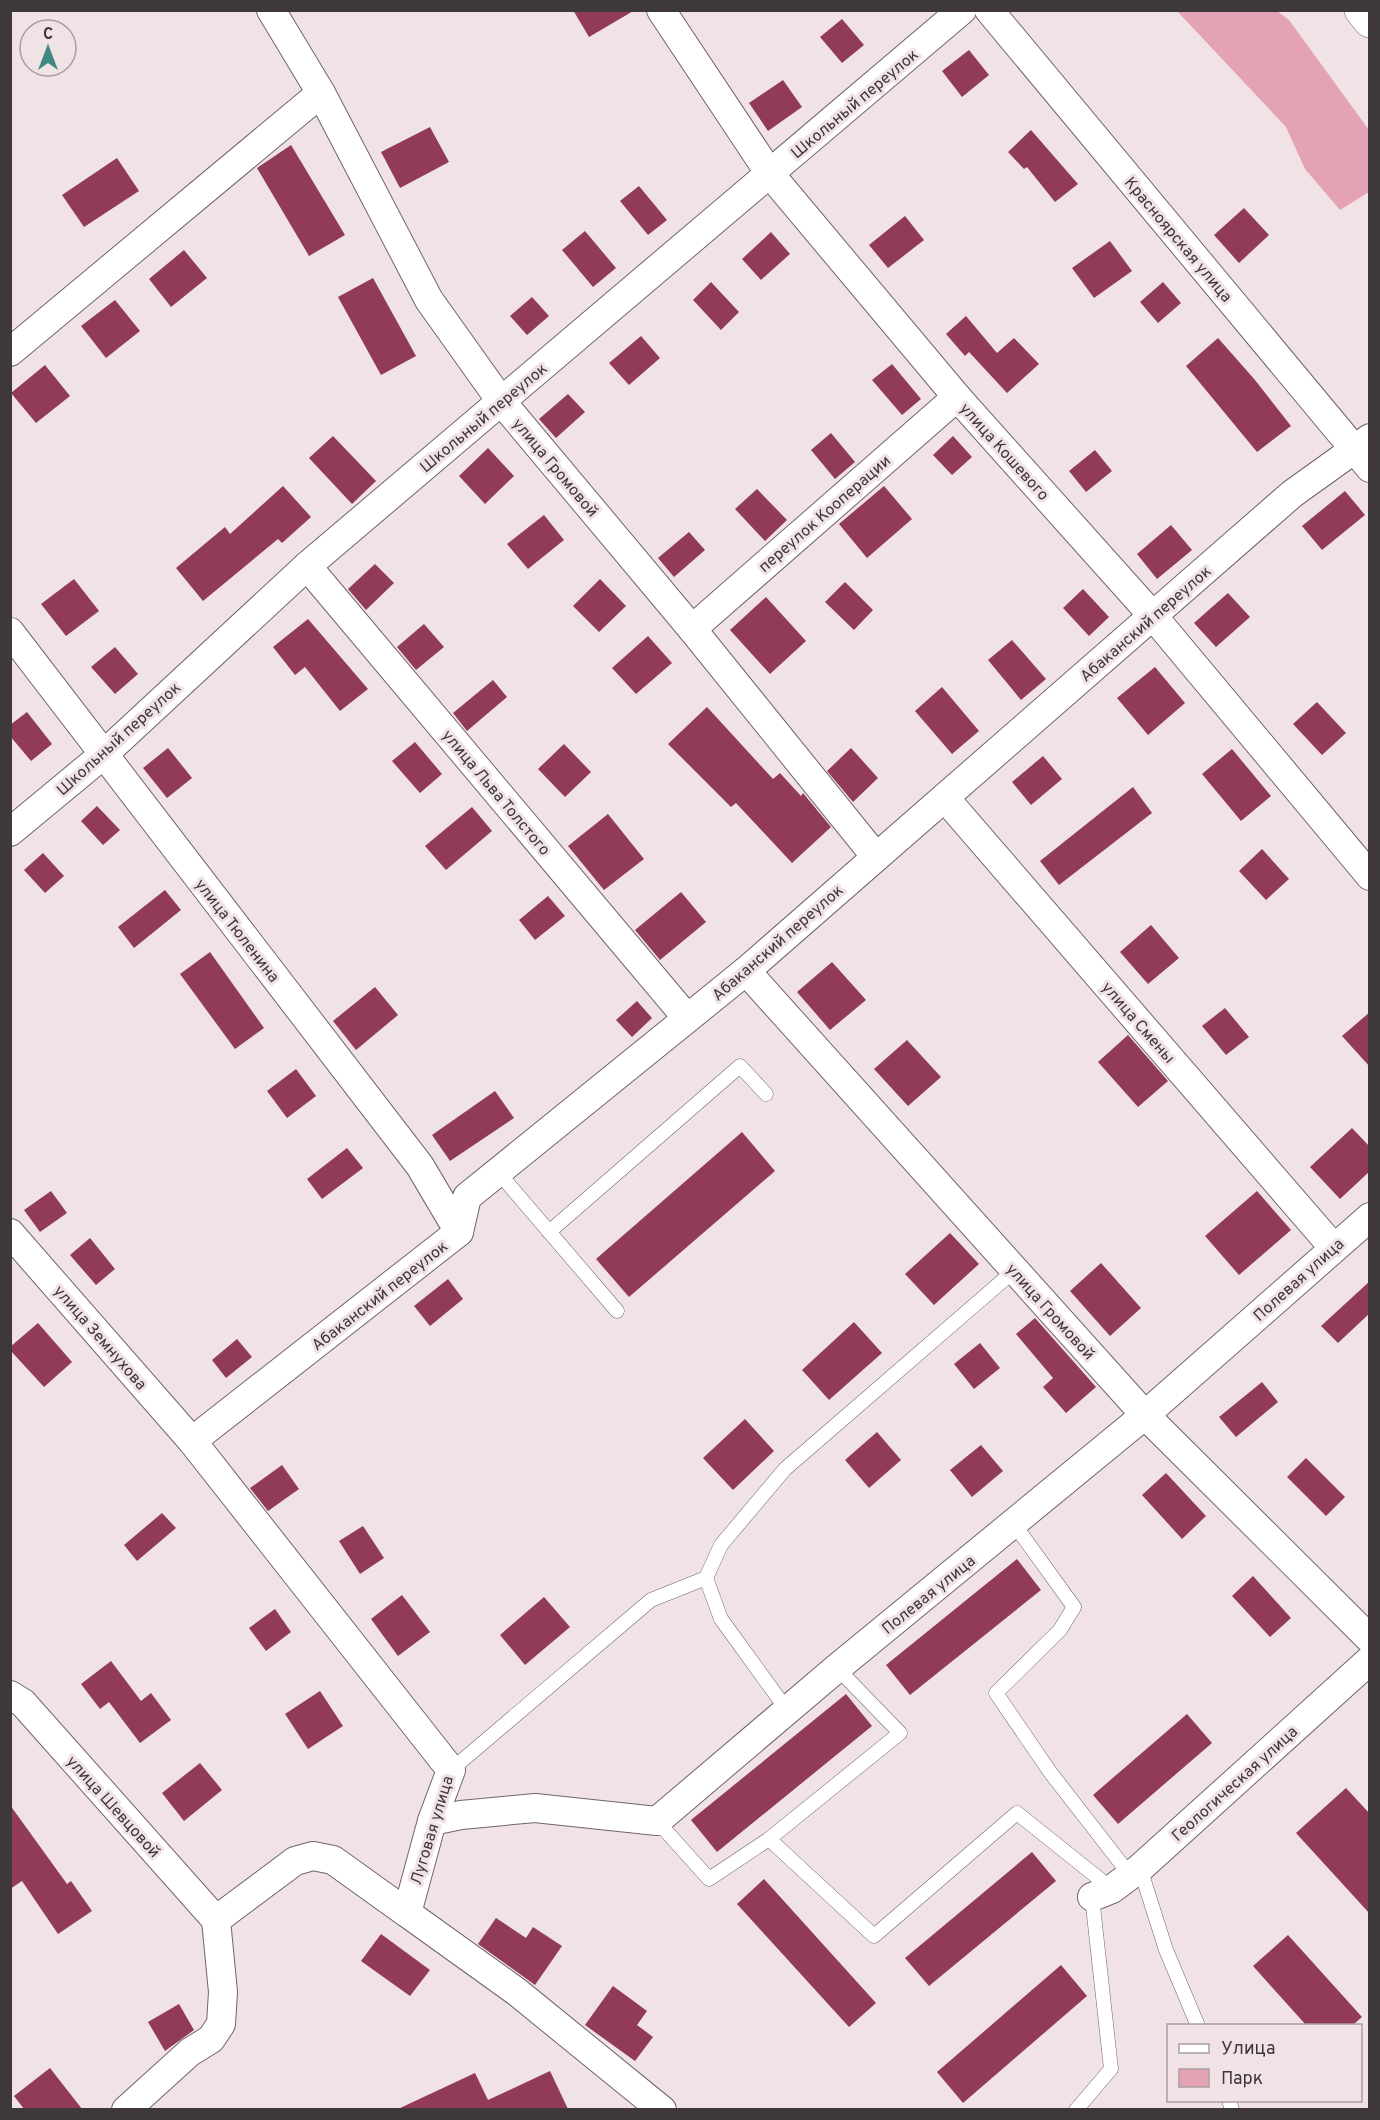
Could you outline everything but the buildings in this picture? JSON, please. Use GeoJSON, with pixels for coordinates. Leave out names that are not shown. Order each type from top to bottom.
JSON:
{"type":"FeatureCollection","features":[{"type":"Feature","properties":{"kind":"street","name":"улица Громовой"},"geometry":{"type":"LineString","coordinates":[[271,10],[321,93],[429,300],[501,401],[692,629],[876,857]]}},
{"type":"Feature","properties":{"kind":"street","name":"улица Кошевого"},"geometry":{"type":"LineString","coordinates":[[661,10],[770,174],[957,397],[1152,616],[1370,876]]}},
{"type":"Feature","properties":{"kind":"street","name":"Школьный переулок"},"geometry":{"type":"LineString","coordinates":[[10,832],[103,755],[307,566],[962,10]]}},
{"type":"Feature","properties":{"kind":"street","name":"Красноярская улица"},"geometry":{"type":"LineString","coordinates":[[989,10],[1365,452]]}},
{"type":"Feature","properties":{"kind":"street"},"geometry":{"type":"LineString","coordinates":[[1361,10],[1370,21]]}},
{"type":"Feature","properties":{"kind":"street"},"geometry":{"type":"LineString","coordinates":[[10,352],[321,93]]}},
{"type":"Feature","properties":{"kind":"street","name":"переулок Кооперации"},"geometry":{"type":"LineString","coordinates":[[692,629],[957,397]]}},
{"type":"Feature","properties":{"kind":"street","name":"Абаканский переулок"},"geometry":{"type":"LineString","coordinates":[[192,1441],[459,1232],[467,1197],[746,971],[1292,494],[1365,452]]}},
{"type":"Feature","properties":{"kind":"street","name":"улица Льва Толстого"},"geometry":{"type":"LineString","coordinates":[[307,566],[687,1018]]}},
{"type":"Feature","properties":{"kind":"street","name":"улица Тюленина"},"geometry":{"type":"LineString","coordinates":[[10,633],[420,1166],[459,1232]]}},
{"type":"Feature","properties":{"kind":"street","name":"улица Смены"},"geometry":{"type":"LineString","coordinates":[[945,798],[1333,1247]]}},
{"type":"Feature","properties":{"kind":"street","name":"улица Громовой"},"geometry":{"type":"LineString","coordinates":[[746,971],[1145,1415],[1370,1639]]}},
{"type":"Feature","properties":{"kind":"street","name":"Полевая улица"},"geometry":{"type":"LineString","coordinates":[[657,1821],[837,1668],[1145,1415],[1333,1247],[1370,1217]]}},
{"type":"Feature","properties":{"kind":"street","name":"улица Земнухова"},"geometry":{"type":"LineString","coordinates":[[10,1233],[192,1441]]}},
{"type":"Feature","properties":{"kind":"street","name":"Луговая улица"},"geometry":{"type":"LineString","coordinates":[[192,1441],[451,1770],[432,1821],[407,1913]]}},
{"type":"Feature","properties":{"kind":"street","name":"Геологическая улица"},"geometry":{"type":"LineString","coordinates":[[1119,1882],[1370,1660]]}},
{"type":"Feature","properties":{"kind":"street","name":"улица Шевцовой"},"geometry":{"type":"LineString","coordinates":[[10,1695],[22,1703],[216,1920]]}},
{"type":"Feature","properties":{"kind":"street"},"geometry":{"type":"LineString","coordinates":[[432,1821],[461,1815],[535,1808],[657,1821]]}},
{"type":"Feature","properties":{"kind":"street"},"geometry":{"type":"LineString","coordinates":[[126,2109],[190,2052],[211,2039],[221,2024],[223,1992],[216,1920],[296,1861],[314,1856],[333,1860],[517,1992],[662,2109]]}},
{"type":"Feature","properties":{"kind":"lane"},"geometry":{"type":"LineString","coordinates":[[549,1232],[740,1066],[766,1094]]}},
{"type":"Feature","properties":{"kind":"lane"},"geometry":{"type":"LineString","coordinates":[[498,1172],[617,1311]]}},
{"type":"Feature","properties":{"kind":"lane"},"geometry":{"type":"LineString","coordinates":[[451,1770],[651,1600],[705,1578],[721,1545],[785,1469],[1015,1270]]}},
{"type":"Feature","properties":{"kind":"lane"},"geometry":{"type":"LineString","coordinates":[[1014,1524],[1074,1607],[1060,1630],[996,1693],[1166,1950],[1198,2024]]}},
{"type":"Feature","properties":{"kind":"lane"},"geometry":{"type":"LineString","coordinates":[[705,1578],[721,1619],[787,1710]]}},
{"type":"Feature","properties":{"kind":"lane"},"geometry":{"type":"LineString","coordinates":[[657,1821],[709,1879],[769,1839],[900,1733],[837,1668]]}},
{"type":"Feature","properties":{"kind":"lane"},"geometry":{"type":"LineString","coordinates":[[769,1839],[874,1936],[1017,1814],[1119,1882]]}},
{"type":"Feature","properties":{"kind":"lane"},"geometry":{"type":"LineString","coordinates":[[1076,2109],[1111,2069],[1119,1882]]}},
{"type":"Feature","properties":{"kind":"green space"},"geometry":{"type":"Polygon","coordinates":[[[1177,11],[1277,11],[1289,20],[1369,130],[1369,192],[1340,210],[1305,169],[1286,127],[1177,11]]]}}]}
